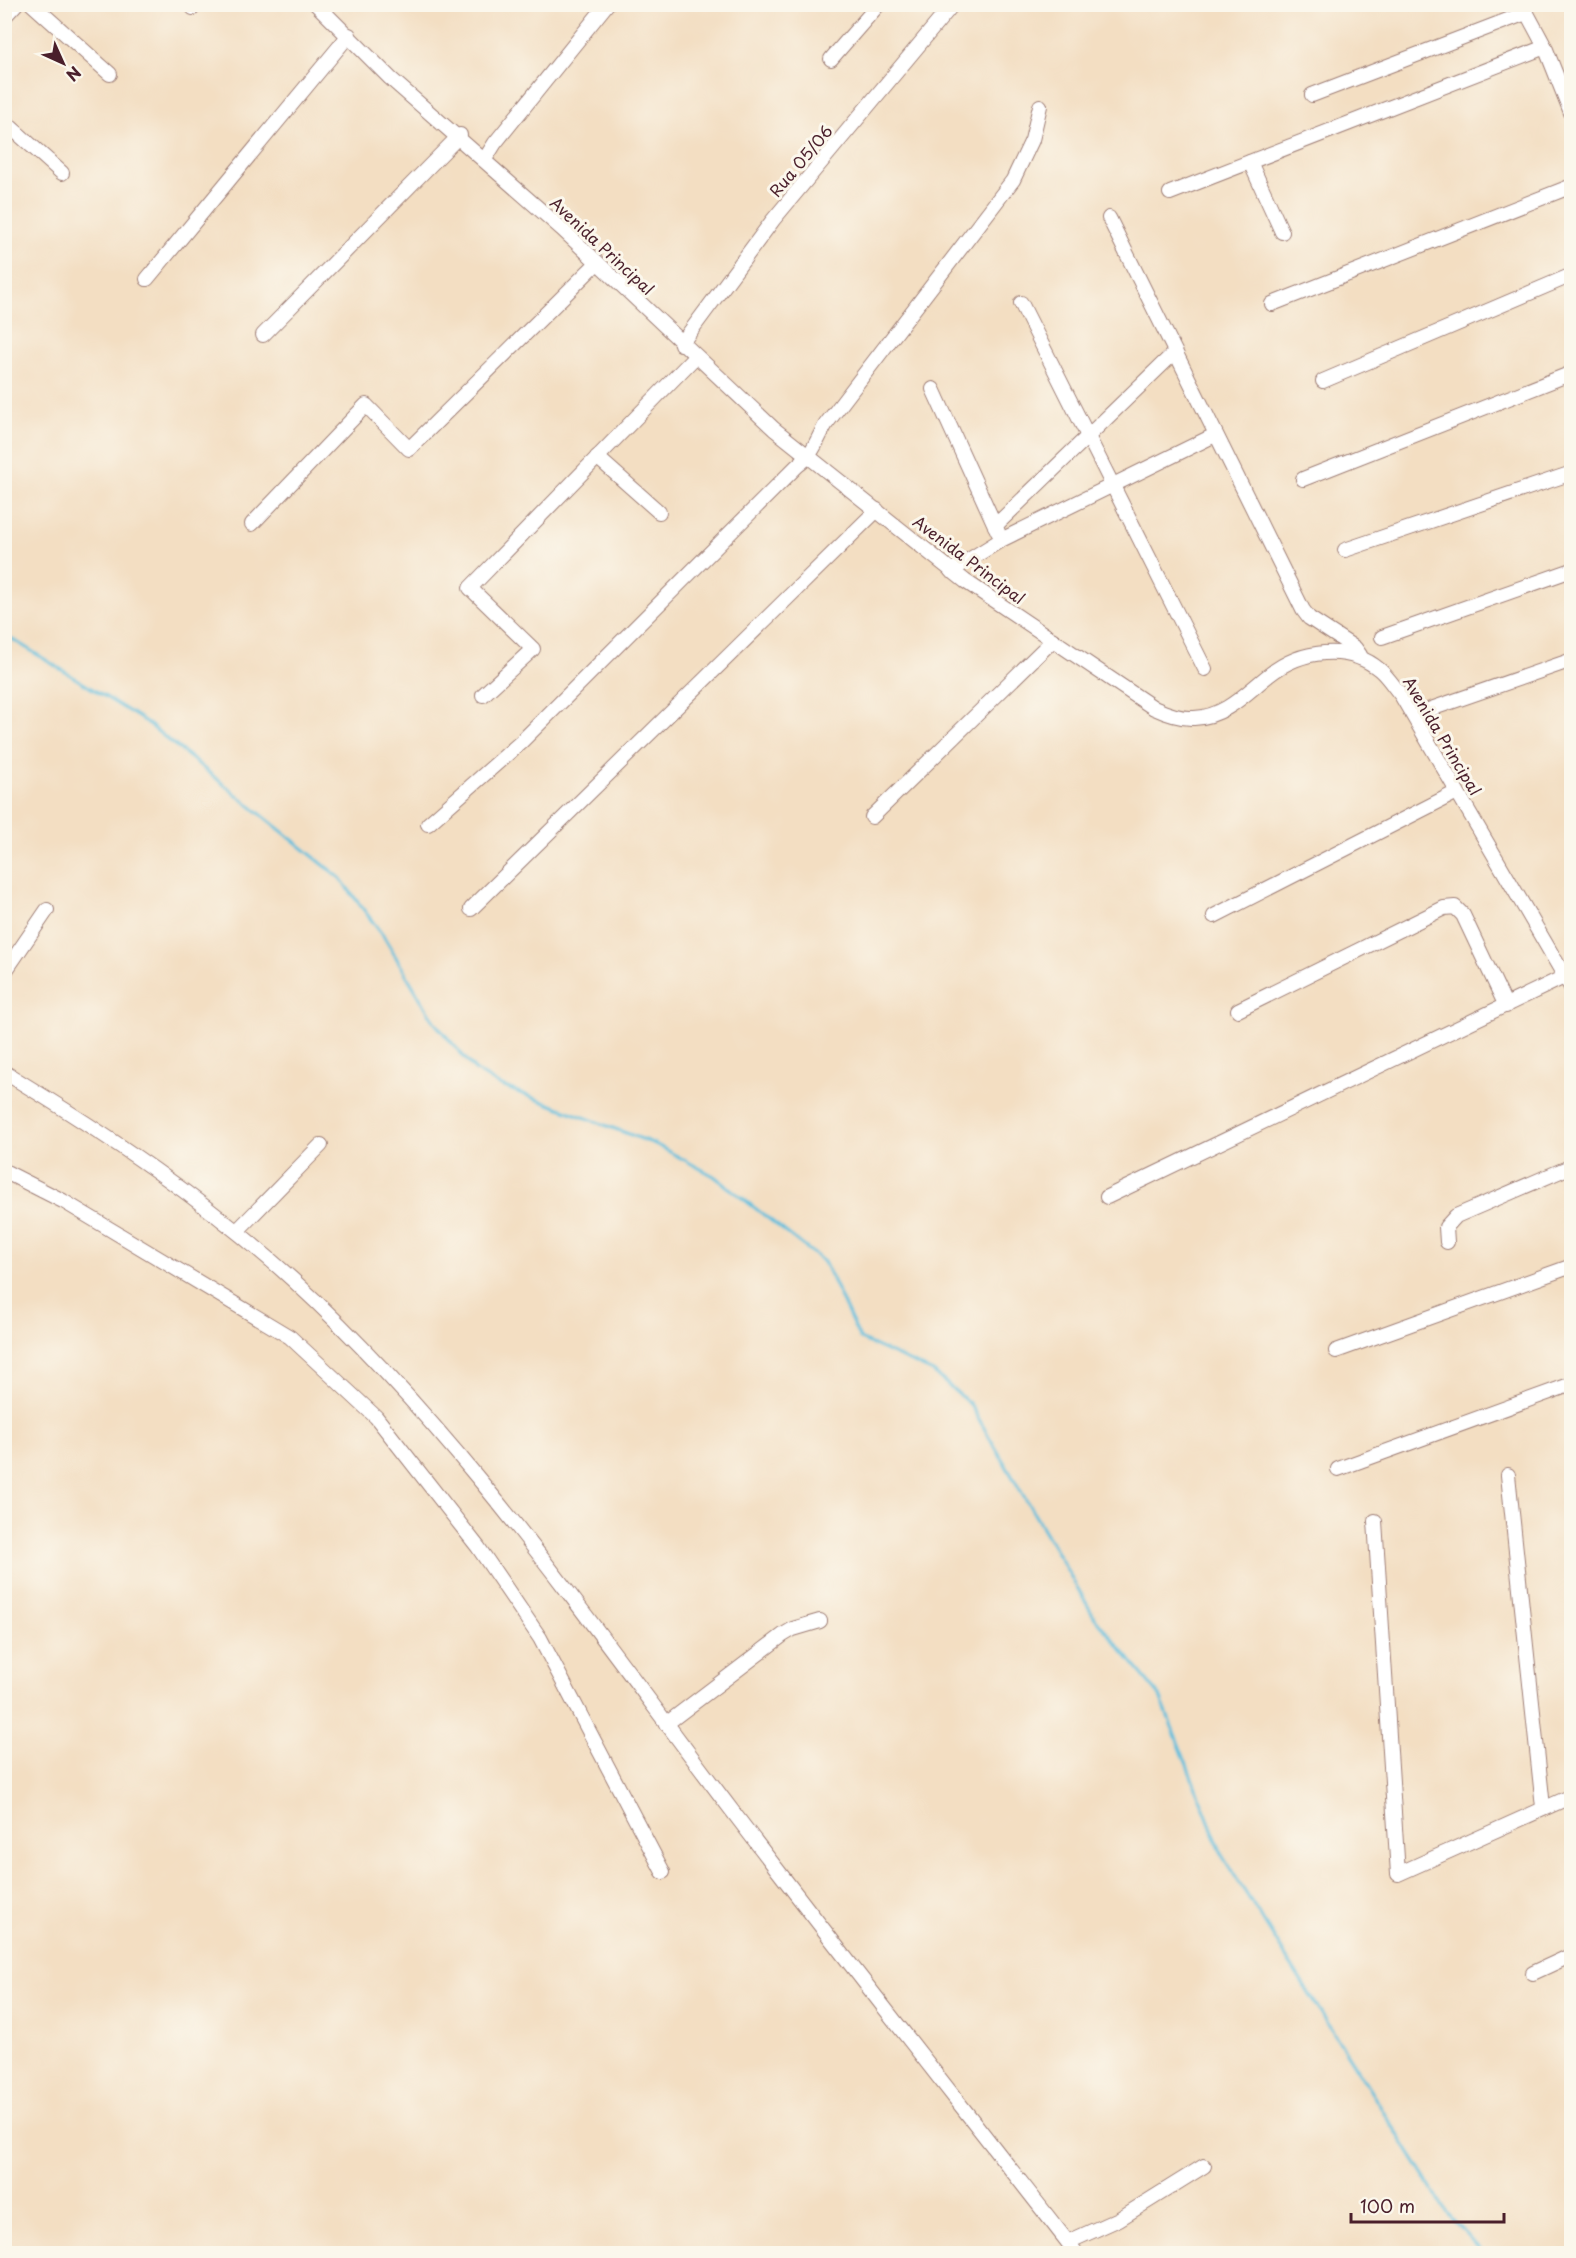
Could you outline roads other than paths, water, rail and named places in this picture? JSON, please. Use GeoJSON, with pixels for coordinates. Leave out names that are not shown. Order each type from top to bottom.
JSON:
{"type":"FeatureCollection","features":[{"type":"Feature","properties":{"kind":"street"},"geometry":{"type":"LineString","coordinates":[[4,17],[16,4]]}},
{"type":"Feature","properties":{"kind":"street"},"geometry":{"type":"LineString","coordinates":[[32,4],[110,74]]}},
{"type":"Feature","properties":{"kind":"street","name":"Avenida Principal"},"geometry":{"type":"LineString","coordinates":[[316,4],[390,78],[485,159],[774,429],[951,571],[1154,708],[1168,714],[1193,719],[1231,706],[1269,675],[1304,657],[1339,652],[1363,659],[1380,670],[1401,695],[1568,983]]}},
{"type":"Feature","properties":{"kind":"street"},"geometry":{"type":"LineString","coordinates":[[485,159],[495,143],[607,4]]}},
{"type":"Feature","properties":{"kind":"street"},"geometry":{"type":"LineString","coordinates":[[831,59],[879,4]]}},
{"type":"Feature","properties":{"kind":"street","name":"Rua 05/06"},"geometry":{"type":"LineString","coordinates":[[681,344],[773,220],[953,4]]}},
{"type":"Feature","properties":{"kind":"street"},"geometry":{"type":"LineString","coordinates":[[1312,95],[1524,9],[1545,47],[1572,115]]}},
{"type":"Feature","properties":{"kind":"street"},"geometry":{"type":"LineString","coordinates":[[147,279],[349,35]]}},
{"type":"Feature","properties":{"kind":"street"},"geometry":{"type":"LineString","coordinates":[[1170,193],[1545,47]]}},
{"type":"Feature","properties":{"kind":"street"},"geometry":{"type":"LineString","coordinates":[[428,824],[521,742],[789,475],[810,458],[826,424],[1013,180],[1032,140],[1040,106]]}},
{"type":"Feature","properties":{"kind":"street"},"geometry":{"type":"LineString","coordinates":[[4,121],[63,173]]}},
{"type":"Feature","properties":{"kind":"street"},"geometry":{"type":"LineString","coordinates":[[263,335],[459,136]]}},
{"type":"Feature","properties":{"kind":"street"},"geometry":{"type":"LineString","coordinates":[[1250,162],[1282,232]]}},
{"type":"Feature","properties":{"kind":"street"},"geometry":{"type":"LineString","coordinates":[[1272,304],[1572,186]]}},
{"type":"Feature","properties":{"kind":"street"},"geometry":{"type":"LineString","coordinates":[[1109,218],[1303,610],[1309,618],[1355,648],[1363,659]]}},
{"type":"Feature","properties":{"kind":"street"},"geometry":{"type":"LineString","coordinates":[[252,524],[366,405],[409,449],[597,263]]}},
{"type":"Feature","properties":{"kind":"street"},"geometry":{"type":"LineString","coordinates":[[1323,381],[1572,275]]}},
{"type":"Feature","properties":{"kind":"street"},"geometry":{"type":"LineString","coordinates":[[1021,303],[1204,669]]}},
{"type":"Feature","properties":{"kind":"street"},"geometry":{"type":"LineString","coordinates":[[995,526],[1174,353]]}},
{"type":"Feature","properties":{"kind":"street"},"geometry":{"type":"LineString","coordinates":[[483,695],[533,649],[470,588],[695,357]]}},
{"type":"Feature","properties":{"kind":"street"},"geometry":{"type":"LineString","coordinates":[[1303,479],[1572,373]]}},
{"type":"Feature","properties":{"kind":"street"},"geometry":{"type":"LineString","coordinates":[[933,389],[1001,540]]}},
{"type":"Feature","properties":{"kind":"street"},"geometry":{"type":"LineString","coordinates":[[951,571],[1001,540],[1215,435]]}},
{"type":"Feature","properties":{"kind":"street"},"geometry":{"type":"LineString","coordinates":[[597,457],[659,512]]}},
{"type":"Feature","properties":{"kind":"street"},"geometry":{"type":"LineString","coordinates":[[1345,550],[1572,473]]}},
{"type":"Feature","properties":{"kind":"street"},"geometry":{"type":"LineString","coordinates":[[471,909],[877,510]]}},
{"type":"Feature","properties":{"kind":"street"},"geometry":{"type":"LineString","coordinates":[[1382,637],[1572,570]]}},
{"type":"Feature","properties":{"kind":"street"},"geometry":{"type":"LineString","coordinates":[[872,817],[1053,640]]}},
{"type":"Feature","properties":{"kind":"street"},"geometry":{"type":"LineString","coordinates":[[1428,710],[1572,660]]}},
{"type":"Feature","properties":{"kind":"street"},"geometry":{"type":"LineString","coordinates":[[1214,916],[1457,792]]}},
{"type":"Feature","properties":{"kind":"street"},"geometry":{"type":"LineString","coordinates":[[1238,1010],[1444,908],[1455,907],[1463,915],[1506,1006]]}},
{"type":"Feature","properties":{"kind":"street"},"geometry":{"type":"LineString","coordinates":[[4,973],[47,910]]}},
{"type":"Feature","properties":{"kind":"street"},"geometry":{"type":"LineString","coordinates":[[1107,1197],[1506,1006],[1568,983]]}},
{"type":"Feature","properties":{"kind":"street"},"geometry":{"type":"LineString","coordinates":[[4,1072],[105,1134],[237,1231],[295,1281],[376,1363],[488,1488],[847,1962],[1073,2248],[1204,2166]]}},
{"type":"Feature","properties":{"kind":"street"},"geometry":{"type":"LineString","coordinates":[[237,1231],[321,1145]]}},
{"type":"Feature","properties":{"kind":"street"},"geometry":{"type":"LineString","coordinates":[[1447,1242],[1446,1227],[1456,1216],[1572,1166]]}},
{"type":"Feature","properties":{"kind":"street"},"geometry":{"type":"LineString","coordinates":[[4,1171],[63,1201],[290,1337],[376,1417],[478,1547],[540,1638],[663,1872]]}},
{"type":"Feature","properties":{"kind":"street"},"geometry":{"type":"LineString","coordinates":[[1336,1351],[1572,1266]]}},
{"type":"Feature","properties":{"kind":"street"},"geometry":{"type":"LineString","coordinates":[[1338,1469],[1572,1384]]}},
{"type":"Feature","properties":{"kind":"street"},"geometry":{"type":"LineString","coordinates":[[1508,1475],[1543,1807]]}},
{"type":"Feature","properties":{"kind":"street"},"geometry":{"type":"LineString","coordinates":[[1375,1521],[1398,1874],[1543,1807],[1572,1796]]}},
{"type":"Feature","properties":{"kind":"street"},"geometry":{"type":"LineString","coordinates":[[666,1724],[783,1635],[820,1621]]}},
{"type":"Feature","properties":{"kind":"street"},"geometry":{"type":"LineString","coordinates":[[1533,1973],[1572,1955]]}},
{"type":"Feature","properties":{"kind":"waterway"},"geometry":{"type":"LineString","coordinates":[[4,634],[146,722],[340,878],[384,937],[435,1023],[475,1070],[499,1085],[655,1144],[714,1176],[824,1262],[860,1339],[933,1372],[970,1404],[1095,1618],[1160,1696],[1223,1857],[1448,2214],[1484,2254]]}}]}
